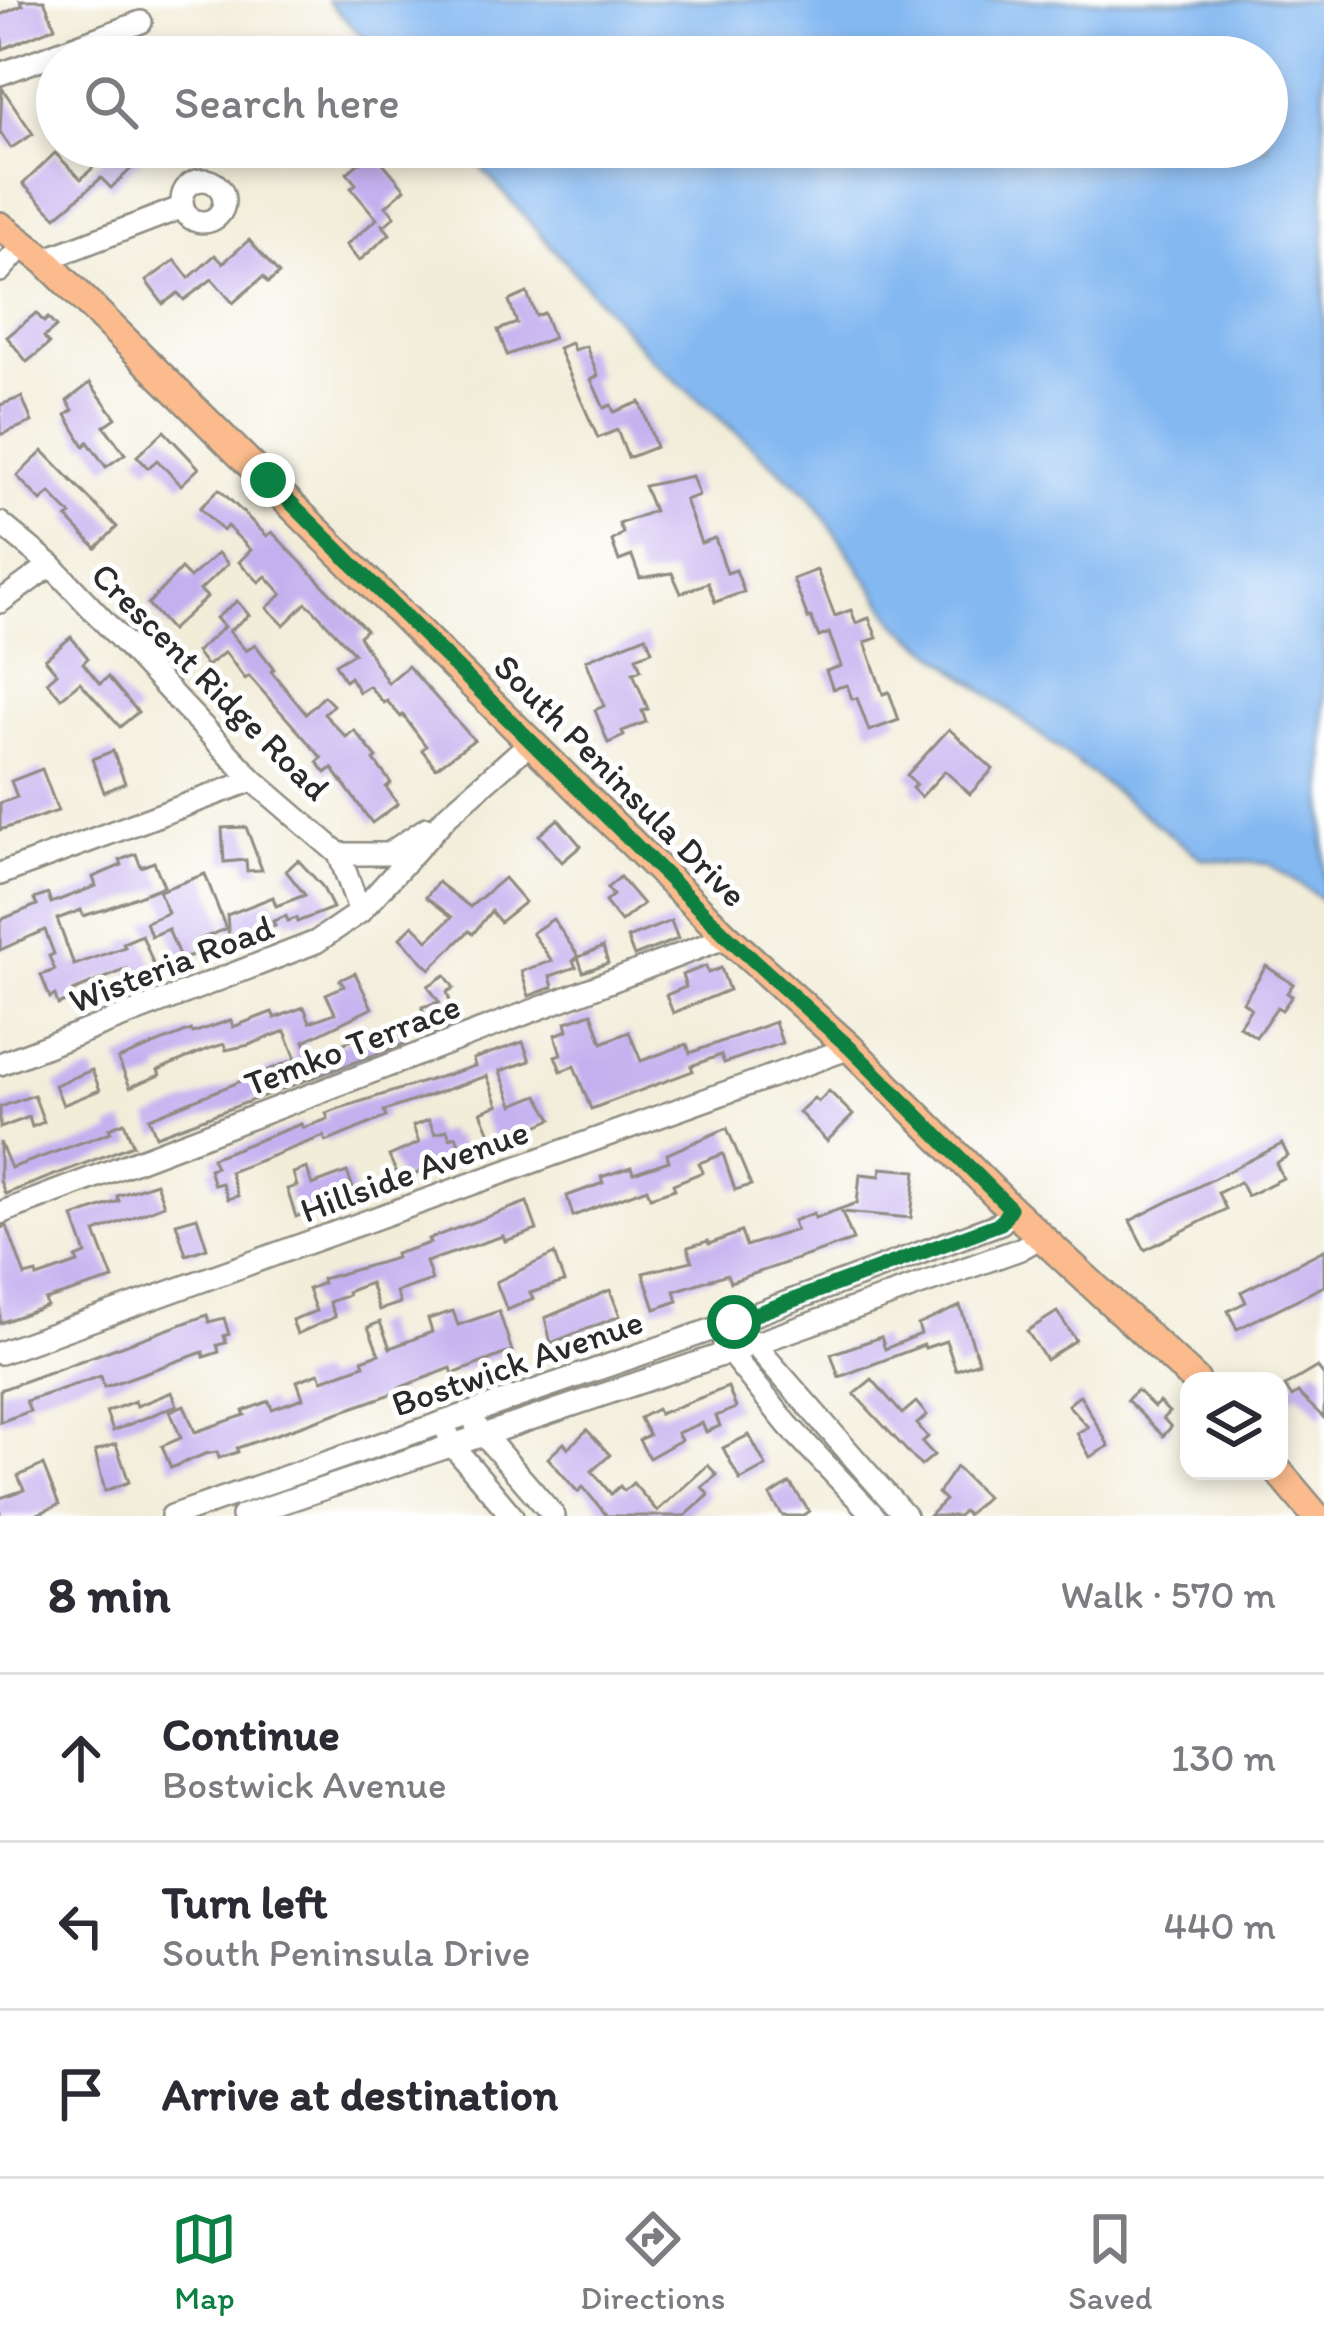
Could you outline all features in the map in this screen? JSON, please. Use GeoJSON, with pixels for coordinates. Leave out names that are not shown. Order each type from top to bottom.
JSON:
{"type":"FeatureCollection","features":[{"type":"Feature","properties":{"kind":"main road","name":"South Peninsula Drive"},"geometry":{"type":"LineString","coordinates":[[0,226],[34,253],[728,937],[1186,1372]]}},
{"type":"Feature","properties":{"kind":"main road"},"geometry":{"type":"LineString","coordinates":[[1286,1480],[1316,1516]]}},
{"type":"Feature","properties":{"kind":"street"},"geometry":{"type":"LineString","coordinates":[[103,36],[141,22]]}},
{"type":"Feature","properties":{"kind":"street"},"geometry":{"type":"LineString","coordinates":[[0,74],[36,61]]}},
{"type":"Feature","properties":{"kind":"street"},"geometry":{"type":"LineString","coordinates":[[0,271],[34,253],[183,207]]}},
{"type":"Feature","properties":{"kind":"street","name":"Crescent Ridge Road"},"geometry":{"type":"LineString","coordinates":[[0,523],[51,566],[253,780],[339,854]]}},
{"type":"Feature","properties":{"kind":"street"},"geometry":{"type":"LineString","coordinates":[[0,602],[51,566]]}},
{"type":"Feature","properties":{"kind":"street"},"geometry":{"type":"LineString","coordinates":[[360,912],[339,854],[388,854],[448,815],[532,741]]}},
{"type":"Feature","properties":{"kind":"street"},"geometry":{"type":"LineString","coordinates":[[0,874],[253,780]]}},
{"type":"Feature","properties":{"kind":"street","name":"Wisteria Road"},"geometry":{"type":"LineString","coordinates":[[0,1064],[316,942],[360,912],[448,815]]}},
{"type":"Feature","properties":{"kind":"street","name":"Temko Terrace"},"geometry":{"type":"LineString","coordinates":[[0,1213],[728,937]]}},
{"type":"Feature","properties":{"kind":"street","name":"Hillside Avenue"},"geometry":{"type":"LineString","coordinates":[[0,1353],[850,1048]]}},
{"type":"Feature","properties":{"kind":"street","name":"Bostwick Avenue"},"geometry":{"type":"LineString","coordinates":[[172,1516],[204,1511],[724,1326],[1001,1223],[1010,1208]]}},
{"type":"Feature","properties":{"kind":"street","name":"Bostwick Avenue"},"geometry":{"type":"LineString","coordinates":[[242,1516],[754,1344],[1021,1249],[1041,1237]]}},
{"type":"Feature","properties":{"kind":"street"},"geometry":{"type":"LineString","coordinates":[[724,1326],[754,1344],[905,1516]]}},
{"type":"Feature","properties":{"kind":"street"},"geometry":{"type":"LineString","coordinates":[[724,1326],[729,1352],[788,1425],[874,1516]]}},
{"type":"Feature","properties":{"kind":"street"},"geometry":{"type":"LineString","coordinates":[[470,1413],[481,1436],[554,1516]]}},
{"type":"Feature","properties":{"kind":"street"},"geometry":{"type":"LineString","coordinates":[[444,1422],[453,1446],[512,1516]]}},
{"type":"Feature","properties":{"kind":"street"},"geometry":{"type":"LineString","coordinates":[[855,1496],[873,1480]]}},
{"type":"Feature","properties":{"kind":"water"},"geometry":{"type":"Polygon","coordinates":[[[327,0],[1324,0],[1324,901],[1269,864],[1202,859],[898,625],[809,495],[652,360],[482,168],[1288,168],[1288,36],[361,36],[327,0]]]}},
{"type":"Feature","properties":{"kind":"building"},"geometry":{"type":"Polygon","coordinates":[[[20,0],[44,0],[55,27],[3,49],[0,15],[23,5],[20,0]]]}},
{"type":"Feature","properties":{"kind":"building"},"geometry":{"type":"Polygon","coordinates":[[[2,88],[33,134],[11,148],[0,132],[2,88]]]}},
{"type":"Feature","properties":{"kind":"building"},"geometry":{"type":"Polygon","coordinates":[[[40,168],[70,168],[81,179],[93,168],[132,168],[111,188],[101,178],[56,217],[23,184],[40,168]]]}},
{"type":"Feature","properties":{"kind":"building"},"geometry":{"type":"Polygon","coordinates":[[[353,168],[387,168],[405,189],[386,206],[395,216],[384,226],[381,223],[390,234],[359,261],[346,245],[377,219],[351,188],[356,184],[347,173],[353,168]]]}},
{"type":"Feature","properties":{"kind":"building"},"geometry":{"type":"Polygon","coordinates":[[[249,240],[279,274],[268,283],[263,277],[233,303],[212,279],[184,300],[178,293],[163,304],[146,281],[175,260],[189,278],[215,255],[223,263],[249,240]]]}},
{"type":"Feature","properties":{"kind":"building"},"geometry":{"type":"Polygon","coordinates":[[[527,293],[536,316],[544,313],[553,338],[507,355],[498,330],[517,323],[509,301],[527,293]]]}},
{"type":"Feature","properties":{"kind":"building"},"geometry":{"type":"Polygon","coordinates":[[[36,313],[56,327],[44,337],[49,344],[27,362],[7,337],[36,313]]]}},
{"type":"Feature","properties":{"kind":"building"},"geometry":{"type":"Polygon","coordinates":[[[571,343],[574,350],[586,346],[598,376],[591,379],[604,408],[611,405],[614,412],[640,402],[656,447],[628,458],[617,430],[598,438],[558,348],[571,343]]]}},
{"type":"Feature","properties":{"kind":"building"},"geometry":{"type":"Polygon","coordinates":[[[90,383],[116,418],[104,426],[125,454],[106,467],[88,442],[84,446],[66,415],[73,410],[67,401],[90,383]]]}},
{"type":"Feature","properties":{"kind":"building"},"geometry":{"type":"Polygon","coordinates":[[[22,397],[32,422],[0,435],[0,405],[22,397]]]}},
{"type":"Feature","properties":{"kind":"building"},"geometry":{"type":"Polygon","coordinates":[[[164,431],[199,468],[181,485],[157,460],[148,468],[137,456],[164,431]]]}},
{"type":"Feature","properties":{"kind":"building"},"geometry":{"type":"Polygon","coordinates":[[[43,451],[117,527],[96,548],[50,493],[41,501],[17,476],[43,451]]]}},
{"type":"Feature","properties":{"kind":"building"},"geometry":{"type":"Polygon","coordinates":[[[692,476],[699,495],[685,500],[701,543],[715,538],[727,573],[736,570],[744,592],[715,602],[708,583],[681,593],[672,573],[640,578],[632,556],[619,561],[612,541],[623,533],[619,524],[654,511],[644,486],[692,476]]]}},
{"type":"Feature","properties":{"kind":"building"},"geometry":{"type":"Polygon","coordinates":[[[219,489],[267,536],[272,532],[366,630],[359,636],[388,683],[408,666],[474,740],[436,768],[403,715],[369,686],[359,692],[350,677],[345,681],[335,664],[354,653],[313,609],[306,603],[284,625],[267,608],[282,594],[266,576],[259,582],[239,562],[251,550],[200,508],[219,489]]]}},
{"type":"Feature","properties":{"kind":"building"},"geometry":{"type":"Polygon","coordinates":[[[218,553],[228,564],[200,590],[207,597],[171,630],[148,604],[181,569],[190,578],[218,553]]]}},
{"type":"Feature","properties":{"kind":"building"},"geometry":{"type":"Polygon","coordinates":[[[817,570],[835,616],[851,610],[856,623],[869,618],[877,638],[865,642],[883,694],[889,692],[899,720],[869,731],[847,685],[833,689],[826,671],[841,666],[829,633],[819,637],[793,579],[817,570]]]}},
{"type":"Feature","properties":{"kind":"building"},"geometry":{"type":"Polygon","coordinates":[[[237,601],[249,615],[229,631],[246,651],[255,644],[306,714],[324,696],[333,705],[324,714],[346,737],[354,730],[377,758],[391,783],[386,787],[398,804],[372,823],[332,768],[326,773],[317,762],[322,758],[225,652],[207,666],[196,652],[224,627],[216,618],[237,601]]]}},
{"type":"Feature","properties":{"kind":"building"},"geometry":{"type":"Polygon","coordinates":[[[646,636],[652,651],[636,657],[641,670],[633,673],[648,709],[642,711],[646,722],[622,731],[624,736],[608,743],[595,710],[604,706],[586,660],[646,636]]]}},
{"type":"Feature","properties":{"kind":"building"},"geometry":{"type":"Polygon","coordinates":[[[71,637],[100,684],[108,677],[138,712],[120,727],[80,682],[61,698],[47,682],[57,673],[45,659],[71,637]]]}},
{"type":"Feature","properties":{"kind":"building"},"geometry":{"type":"Polygon","coordinates":[[[949,729],[993,769],[970,794],[945,771],[921,797],[907,775],[949,729]]]}},
{"type":"Feature","properties":{"kind":"building"},"geometry":{"type":"Polygon","coordinates":[[[113,751],[125,783],[104,792],[92,759],[113,751]]]}},
{"type":"Feature","properties":{"kind":"building"},"geometry":{"type":"Polygon","coordinates":[[[42,769],[58,811],[0,830],[0,803],[17,797],[11,781],[42,769]]]}},
{"type":"Feature","properties":{"kind":"building"},"geometry":{"type":"Polygon","coordinates":[[[558,819],[581,846],[562,862],[539,835],[558,819]]]}},
{"type":"Feature","properties":{"kind":"building"},"geometry":{"type":"Polygon","coordinates":[[[246,827],[262,870],[247,871],[246,860],[224,862],[222,828],[246,827]]]}},
{"type":"Feature","properties":{"kind":"building"},"geometry":{"type":"Polygon","coordinates":[[[136,854],[141,867],[154,862],[164,886],[106,909],[83,916],[81,910],[57,919],[74,965],[125,947],[123,943],[142,935],[157,973],[132,982],[127,969],[73,991],[75,998],[58,1005],[41,975],[55,970],[45,930],[0,950],[0,920],[37,905],[34,899],[48,894],[51,903],[96,886],[93,877],[136,854]]]}},
{"type":"Feature","properties":{"kind":"building"},"geometry":{"type":"Polygon","coordinates":[[[298,860],[322,886],[333,908],[297,922],[286,916],[273,921],[275,926],[229,939],[227,915],[273,897],[276,906],[305,895],[286,871],[298,860]]]}},
{"type":"Feature","properties":{"kind":"building"},"geometry":{"type":"Polygon","coordinates":[[[205,874],[226,929],[198,940],[202,952],[181,960],[168,929],[151,936],[146,922],[168,913],[159,891],[205,874]]]}},
{"type":"Feature","properties":{"kind":"building"},"geometry":{"type":"Polygon","coordinates":[[[620,877],[643,904],[621,922],[605,902],[613,895],[607,888],[620,877]]]}},
{"type":"Feature","properties":{"kind":"building"},"geometry":{"type":"Polygon","coordinates":[[[504,878],[525,902],[500,922],[491,911],[473,934],[469,931],[430,969],[400,938],[413,925],[428,940],[452,917],[426,897],[438,882],[470,907],[504,878]]]}},
{"type":"Feature","properties":{"kind":"building"},"geometry":{"type":"Polygon","coordinates":[[[553,919],[579,957],[603,947],[608,963],[583,972],[578,957],[573,961],[576,967],[550,976],[553,987],[529,996],[521,971],[552,961],[532,933],[553,919]]]}},
{"type":"Feature","properties":{"kind":"building"},"geometry":{"type":"Polygon","coordinates":[[[671,921],[678,939],[634,956],[627,938],[671,921]]]}},
{"type":"Feature","properties":{"kind":"building"},"geometry":{"type":"Polygon","coordinates":[[[706,966],[708,973],[721,968],[729,990],[673,1013],[666,995],[686,987],[682,975],[706,966]]]}},
{"type":"Feature","properties":{"kind":"building"},"geometry":{"type":"Polygon","coordinates":[[[1266,966],[1293,984],[1287,993],[1292,996],[1282,1010],[1277,1007],[1256,1037],[1239,1026],[1251,1008],[1243,1002],[1266,966]]]}},
{"type":"Feature","properties":{"kind":"building"},"geometry":{"type":"Polygon","coordinates":[[[355,973],[372,1008],[304,1041],[310,1056],[396,1023],[404,1044],[156,1136],[149,1118],[296,1059],[285,1031],[249,1045],[208,1049],[130,1087],[118,1059],[231,1020],[233,1027],[272,1012],[275,1018],[304,1007],[310,1022],[335,1013],[326,994],[344,986],[340,980],[355,973]]]}},
{"type":"Feature","properties":{"kind":"building"},"geometry":{"type":"Polygon","coordinates":[[[445,975],[454,988],[447,992],[457,1023],[431,1034],[422,1007],[439,1002],[428,986],[445,975]]]}},
{"type":"Feature","properties":{"kind":"building"},"geometry":{"type":"Polygon","coordinates":[[[592,1013],[602,1043],[629,1032],[641,1061],[687,1044],[690,1053],[775,1022],[782,1043],[724,1063],[721,1055],[691,1066],[693,1071],[591,1109],[574,1066],[561,1071],[555,1035],[568,1030],[566,1022],[592,1013]]]}},
{"type":"Feature","properties":{"kind":"building"},"geometry":{"type":"Polygon","coordinates":[[[523,1042],[530,1061],[500,1071],[513,1105],[538,1095],[552,1119],[495,1145],[481,1112],[498,1105],[487,1076],[384,1111],[386,1117],[326,1142],[324,1136],[230,1172],[238,1196],[228,1199],[222,1183],[214,1185],[209,1169],[216,1167],[212,1158],[301,1124],[303,1128],[328,1119],[326,1113],[340,1108],[475,1066],[473,1059],[523,1042]]]}},
{"type":"Feature","properties":{"kind":"building"},"geometry":{"type":"Polygon","coordinates":[[[92,1070],[100,1090],[63,1105],[55,1085],[92,1070]]]}},
{"type":"Feature","properties":{"kind":"building"},"geometry":{"type":"Polygon","coordinates":[[[829,1091],[853,1115],[827,1141],[799,1112],[829,1091]]]}},
{"type":"Feature","properties":{"kind":"building"},"geometry":{"type":"Polygon","coordinates":[[[34,1095],[44,1122],[32,1127],[29,1117],[0,1128],[0,1107],[34,1095]]]}},
{"type":"Feature","properties":{"kind":"building"},"geometry":{"type":"Polygon","coordinates":[[[429,1120],[435,1134],[447,1130],[450,1138],[456,1136],[463,1155],[400,1180],[389,1156],[419,1143],[413,1126],[429,1120]]]}},
{"type":"Feature","properties":{"kind":"building"},"geometry":{"type":"Polygon","coordinates":[[[124,1122],[133,1145],[5,1194],[0,1180],[0,1142],[11,1168],[111,1132],[109,1128],[124,1122]]]}},
{"type":"Feature","properties":{"kind":"building"},"geometry":{"type":"Polygon","coordinates":[[[727,1128],[751,1185],[735,1190],[723,1154],[699,1163],[703,1172],[673,1184],[675,1189],[650,1197],[647,1188],[573,1216],[567,1196],[603,1183],[601,1177],[669,1161],[667,1154],[727,1128]]]}},
{"type":"Feature","properties":{"kind":"building"},"geometry":{"type":"Polygon","coordinates":[[[1282,1144],[1288,1156],[1276,1163],[1283,1178],[1247,1196],[1240,1182],[1218,1193],[1226,1209],[1145,1250],[1130,1221],[1282,1144]]]}},
{"type":"Feature","properties":{"kind":"building"},"geometry":{"type":"Polygon","coordinates":[[[307,1168],[312,1185],[347,1172],[355,1193],[296,1217],[287,1189],[297,1186],[293,1173],[307,1168]]]}},
{"type":"Feature","properties":{"kind":"building"},"geometry":{"type":"Polygon","coordinates":[[[881,1168],[916,1171],[911,1218],[842,1212],[853,1240],[730,1282],[727,1274],[674,1291],[678,1301],[655,1309],[643,1273],[692,1261],[688,1247],[708,1241],[741,1232],[746,1246],[796,1230],[793,1221],[857,1203],[860,1174],[880,1176],[881,1168]]]}},
{"type":"Feature","properties":{"kind":"building"},"geometry":{"type":"Polygon","coordinates":[[[156,1183],[164,1205],[95,1232],[113,1279],[45,1300],[47,1306],[0,1323],[0,1228],[7,1226],[25,1276],[36,1273],[37,1277],[78,1263],[76,1258],[86,1254],[73,1217],[156,1183]]]}},
{"type":"Feature","properties":{"kind":"building"},"geometry":{"type":"Polygon","coordinates":[[[527,1202],[537,1230],[505,1241],[503,1236],[426,1262],[432,1280],[396,1292],[400,1303],[379,1310],[370,1283],[347,1292],[329,1302],[335,1317],[297,1334],[292,1320],[316,1311],[308,1289],[323,1283],[322,1279],[396,1258],[395,1254],[430,1243],[428,1239],[527,1202]]]}},
{"type":"Feature","properties":{"kind":"building"},"geometry":{"type":"Polygon","coordinates":[[[197,1217],[207,1248],[186,1255],[176,1223],[197,1217]]]}},
{"type":"Feature","properties":{"kind":"building"},"geometry":{"type":"Polygon","coordinates":[[[1324,1250],[1324,1286],[1237,1329],[1228,1311],[1246,1302],[1241,1292],[1324,1250]]]}},
{"type":"Feature","properties":{"kind":"building"},"geometry":{"type":"Polygon","coordinates":[[[554,1254],[564,1282],[530,1293],[533,1299],[507,1310],[496,1282],[554,1254]]]}},
{"type":"Feature","properties":{"kind":"building"},"geometry":{"type":"Polygon","coordinates":[[[610,1290],[620,1316],[551,1343],[545,1318],[610,1290]]]}},
{"type":"Feature","properties":{"kind":"building"},"geometry":{"type":"Polygon","coordinates":[[[960,1306],[979,1362],[956,1370],[946,1341],[839,1377],[831,1354],[881,1337],[885,1349],[921,1334],[918,1325],[960,1306]]]}},
{"type":"Feature","properties":{"kind":"building"},"geometry":{"type":"Polygon","coordinates":[[[453,1311],[458,1325],[499,1311],[512,1351],[453,1374],[451,1368],[400,1391],[237,1448],[238,1452],[219,1458],[217,1452],[205,1454],[171,1468],[162,1446],[181,1438],[170,1411],[184,1405],[195,1432],[245,1415],[243,1411],[269,1401],[272,1409],[303,1398],[297,1381],[319,1373],[322,1380],[364,1365],[362,1360],[379,1354],[368,1327],[380,1322],[390,1348],[432,1332],[428,1319],[453,1311]]]}},
{"type":"Feature","properties":{"kind":"building"},"geometry":{"type":"Polygon","coordinates":[[[1057,1312],[1076,1340],[1046,1360],[1027,1331],[1057,1312]]]}},
{"type":"Feature","properties":{"kind":"building"},"geometry":{"type":"Polygon","coordinates":[[[207,1315],[209,1322],[224,1318],[229,1334],[224,1336],[226,1343],[217,1345],[219,1352],[204,1357],[203,1352],[104,1387],[101,1376],[26,1401],[30,1411],[0,1422],[0,1390],[207,1315]]]}},
{"type":"Feature","properties":{"kind":"building"},"geometry":{"type":"Polygon","coordinates":[[[1317,1367],[1324,1376],[1324,1418],[1298,1393],[1292,1397],[1288,1384],[1317,1367]]]}},
{"type":"Feature","properties":{"kind":"building"},"geometry":{"type":"Polygon","coordinates":[[[872,1379],[902,1414],[916,1402],[927,1415],[917,1424],[928,1437],[922,1442],[934,1455],[921,1466],[854,1394],[872,1379]]]}},
{"type":"Feature","properties":{"kind":"building"},"geometry":{"type":"Polygon","coordinates":[[[728,1387],[736,1408],[716,1416],[720,1426],[706,1432],[702,1423],[677,1433],[681,1440],[649,1458],[639,1440],[649,1435],[640,1418],[728,1387]]]}},
{"type":"Feature","properties":{"kind":"building"},"geometry":{"type":"Polygon","coordinates":[[[1137,1390],[1154,1407],[1159,1402],[1169,1412],[1163,1418],[1171,1427],[1163,1436],[1127,1400],[1137,1390]]]}},
{"type":"Feature","properties":{"kind":"building"},"geometry":{"type":"Polygon","coordinates":[[[172,1392],[177,1405],[113,1431],[106,1412],[172,1392]]]}},
{"type":"Feature","properties":{"kind":"building"},"geometry":{"type":"Polygon","coordinates":[[[1080,1395],[1109,1446],[1090,1457],[1077,1433],[1088,1427],[1068,1405],[1080,1395]]]}},
{"type":"Feature","properties":{"kind":"building"},"geometry":{"type":"Polygon","coordinates":[[[587,1430],[610,1455],[592,1471],[611,1494],[633,1483],[657,1511],[708,1465],[717,1475],[702,1487],[709,1495],[685,1516],[607,1516],[583,1487],[578,1492],[548,1458],[587,1430]]]}},
{"type":"Feature","properties":{"kind":"building"},"geometry":{"type":"Polygon","coordinates":[[[749,1435],[766,1466],[740,1480],[723,1448],[749,1435]]]}},
{"type":"Feature","properties":{"kind":"building"},"geometry":{"type":"Polygon","coordinates":[[[116,1444],[129,1482],[105,1491],[95,1451],[116,1444]]]}},
{"type":"Feature","properties":{"kind":"building"},"geometry":{"type":"Polygon","coordinates":[[[43,1465],[59,1505],[33,1516],[0,1516],[0,1498],[24,1490],[18,1476],[43,1465]]]}},
{"type":"Feature","properties":{"kind":"building"},"geometry":{"type":"Polygon","coordinates":[[[956,1467],[986,1497],[967,1515],[963,1511],[958,1516],[929,1516],[945,1500],[938,1493],[956,1467]]]}},
{"type":"Feature","properties":{"kind":"building"},"geometry":{"type":"Polygon","coordinates":[[[790,1483],[809,1511],[802,1516],[783,1516],[770,1496],[790,1483]]]}},
{"type":"Feature","properties":{"kind":"route"},"geometry":{"type":"LineString","coordinates":[[268,480],[728,937],[850,1048],[1010,1208],[1001,1223],[734,1322]]}}]}
